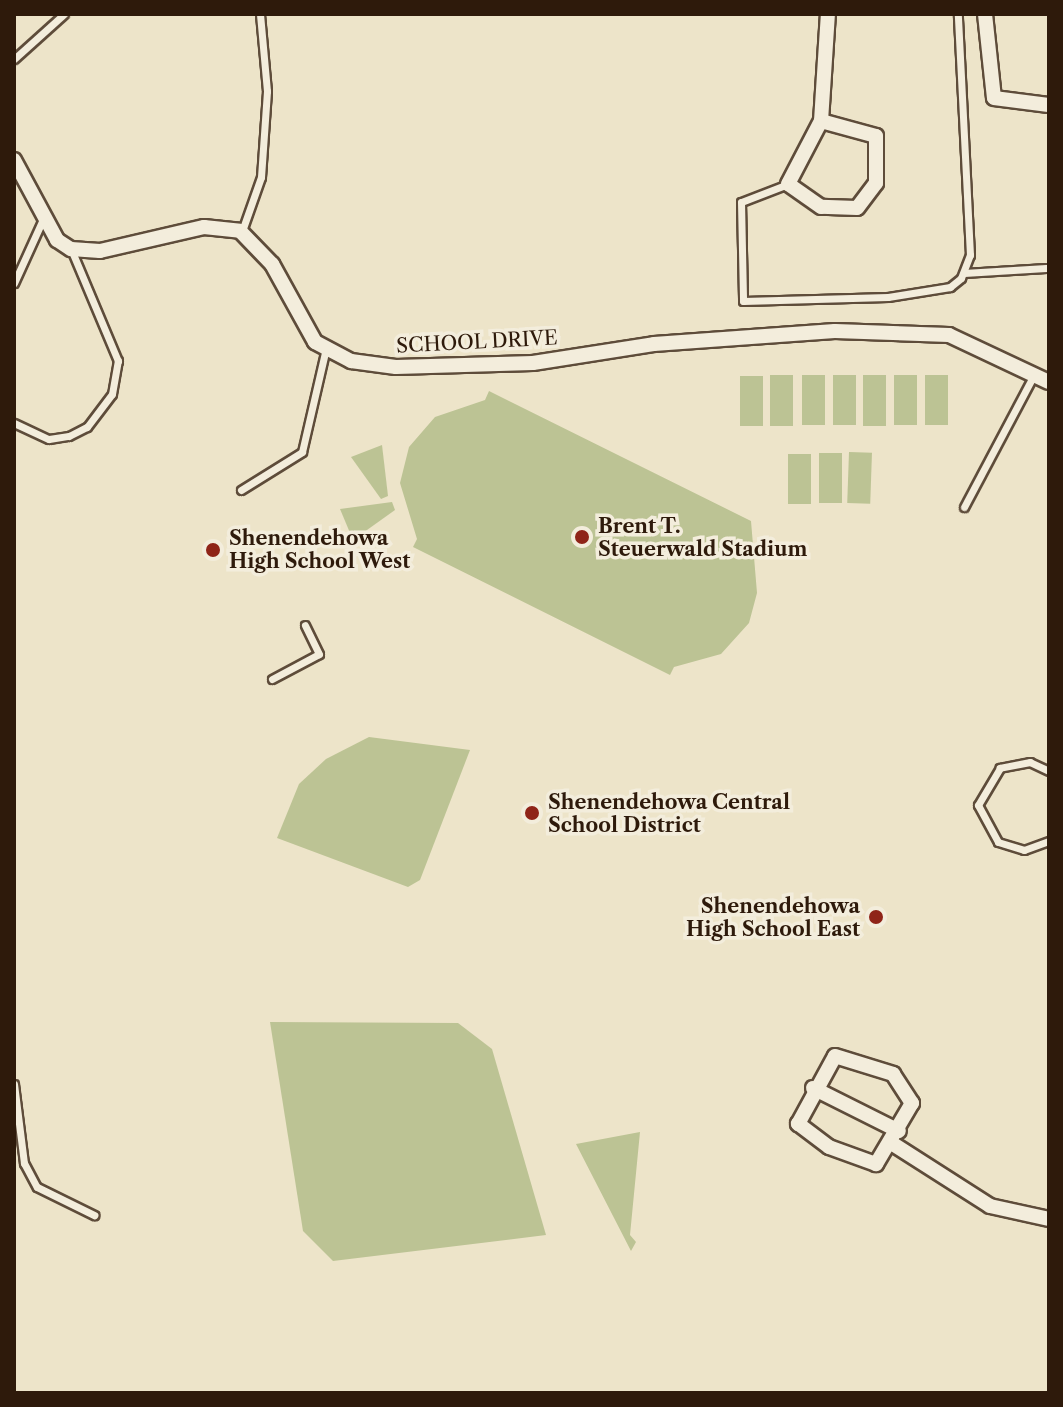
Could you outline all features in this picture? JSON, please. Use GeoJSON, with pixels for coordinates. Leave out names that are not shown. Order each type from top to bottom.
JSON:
{"type":"FeatureCollection","features":[{"type":"Feature","properties":{"kind":"street"},"geometry":{"type":"LineString","coordinates":[[821,121],[876,136],[871,195],[857,208],[832,210],[798,198],[788,184],[821,121],[828,14]]}},
{"type":"Feature","properties":{"kind":"street"},"geometry":{"type":"LineString","coordinates":[[985,14],[994,98],[1049,105]]}},
{"type":"Feature","properties":{"kind":"street"},"geometry":{"type":"LineString","coordinates":[[14,160],[44,217],[71,249],[100,251],[204,227],[241,232]]}},
{"type":"Feature","properties":{"kind":"street","name":"SCHOOL DRIVE"},"geometry":{"type":"LineString","coordinates":[[241,232],[272,264],[301,320],[326,348],[351,361],[450,367],[849,332],[949,335],[1036,372],[1049,382]]}},
{"type":"Feature","properties":{"kind":"street"},"geometry":{"type":"LineString","coordinates":[[835,1056],[893,1074],[912,1103],[896,1137],[876,1164],[829,1147],[798,1124],[813,1088],[835,1056]]}},
{"type":"Feature","properties":{"kind":"street"},"geometry":{"type":"LineString","coordinates":[[813,1088],[896,1137],[990,1206],[1049,1219]]}},
{"type":"Feature","properties":{"kind":"lane"},"geometry":{"type":"LineString","coordinates":[[14,59],[64,14]]}},
{"type":"Feature","properties":{"kind":"lane"},"geometry":{"type":"LineString","coordinates":[[241,232],[261,177],[267,91],[260,14]]}},
{"type":"Feature","properties":{"kind":"lane"},"geometry":{"type":"LineString","coordinates":[[788,184],[741,202],[743,301],[904,295],[950,287],[964,273],[970,255],[958,14]]}},
{"type":"Feature","properties":{"kind":"lane"},"geometry":{"type":"LineString","coordinates":[[14,283],[44,217]]}},
{"type":"Feature","properties":{"kind":"lane"},"geometry":{"type":"LineString","coordinates":[[14,423],[49,439],[69,436],[87,427],[112,394],[118,361],[71,249]]}},
{"type":"Feature","properties":{"kind":"lane"},"geometry":{"type":"LineString","coordinates":[[964,273],[1046,268]]}},
{"type":"Feature","properties":{"kind":"lane"},"geometry":{"type":"LineString","coordinates":[[241,490],[302,452],[326,348]]}},
{"type":"Feature","properties":{"kind":"lane"},"geometry":{"type":"LineString","coordinates":[[964,507],[1036,372]]}},
{"type":"Feature","properties":{"kind":"lane"},"geometry":{"type":"LineString","coordinates":[[272,679],[319,654],[305,625]]}},
{"type":"Feature","properties":{"kind":"lane"},"geometry":{"type":"LineString","coordinates":[[1047,767],[1000,768],[978,805],[998,842],[1024,850],[1049,841]]}},
{"type":"Feature","properties":{"kind":"lane"},"geometry":{"type":"LineString","coordinates":[[14,1084],[24,1163],[37,1187],[94,1215]]}},
{"type":"Feature","properties":{"kind":"green space"},"geometry":{"type":"Polygon","coordinates":[[[770,375],[793,375],[793,426],[770,426],[770,375]]]}},
{"type":"Feature","properties":{"kind":"green space"},"geometry":{"type":"Polygon","coordinates":[[[802,375],[825,375],[825,425],[802,425],[802,375]]]}},
{"type":"Feature","properties":{"kind":"green space"},"geometry":{"type":"Polygon","coordinates":[[[833,375],[856,375],[856,425],[833,425],[833,375]]]}},
{"type":"Feature","properties":{"kind":"green space"},"geometry":{"type":"Polygon","coordinates":[[[863,375],[886,375],[886,426],[863,426],[863,375]]]}},
{"type":"Feature","properties":{"kind":"green space"},"geometry":{"type":"Polygon","coordinates":[[[894,375],[917,375],[917,425],[894,425],[894,375]]]}},
{"type":"Feature","properties":{"kind":"green space"},"geometry":{"type":"Polygon","coordinates":[[[925,375],[948,375],[948,425],[925,425],[925,375]]]}},
{"type":"Feature","properties":{"kind":"green space"},"geometry":{"type":"Polygon","coordinates":[[[740,376],[763,376],[763,426],[740,426],[740,376]]]}},
{"type":"Feature","properties":{"kind":"green space","name":"Brent T. Steuerwald Stadium"},"geometry":{"type":"Polygon","coordinates":[[[489,391],[751,521],[757,593],[749,623],[721,654],[674,667],[670,675],[413,547],[417,539],[400,483],[409,447],[435,417],[485,400],[489,391]]]}},
{"type":"Feature","properties":{"kind":"green space"},"geometry":{"type":"Polygon","coordinates":[[[382,445],[388,496],[381,499],[351,457],[382,445]]]}},
{"type":"Feature","properties":{"kind":"green space"},"geometry":{"type":"Polygon","coordinates":[[[849,452],[872,453],[870,504],[847,503],[849,452]]]}},
{"type":"Feature","properties":{"kind":"green space"},"geometry":{"type":"Polygon","coordinates":[[[819,453],[842,453],[842,503],[819,503],[819,453]]]}},
{"type":"Feature","properties":{"kind":"green space"},"geometry":{"type":"Polygon","coordinates":[[[788,454],[811,454],[811,504],[788,504],[788,454]]]}},
{"type":"Feature","properties":{"kind":"green space"},"geometry":{"type":"Polygon","coordinates":[[[392,502],[395,510],[353,540],[340,509],[392,502]]]}},
{"type":"Feature","properties":{"kind":"green space"},"geometry":{"type":"Polygon","coordinates":[[[369,737],[470,750],[420,880],[408,887],[277,838],[299,784],[326,759],[369,737]]]}},
{"type":"Feature","properties":{"kind":"green space"},"geometry":{"type":"Polygon","coordinates":[[[270,1022],[458,1023],[492,1049],[546,1235],[333,1261],[303,1231],[270,1022]]]}},
{"type":"Feature","properties":{"kind":"green space"},"geometry":{"type":"Polygon","coordinates":[[[640,1132],[630,1235],[636,1242],[631,1251],[576,1144],[640,1132]]]}},
{"type":"Feature","properties":{"kind":"place","name":"Brent T. Steuerwald Stadium"},"geometry":{"type":"Point","coordinates":[582,537]}},
{"type":"Feature","properties":{"kind":"place","name":"Shenendehowa High School West"},"geometry":{"type":"Point","coordinates":[213,550]}},
{"type":"Feature","properties":{"kind":"place","name":"Shenendehowa Central School District"},"geometry":{"type":"Point","coordinates":[532,813]}},
{"type":"Feature","properties":{"kind":"place","name":"Shenendehowa High School East"},"geometry":{"type":"Point","coordinates":[876,917]}}]}
